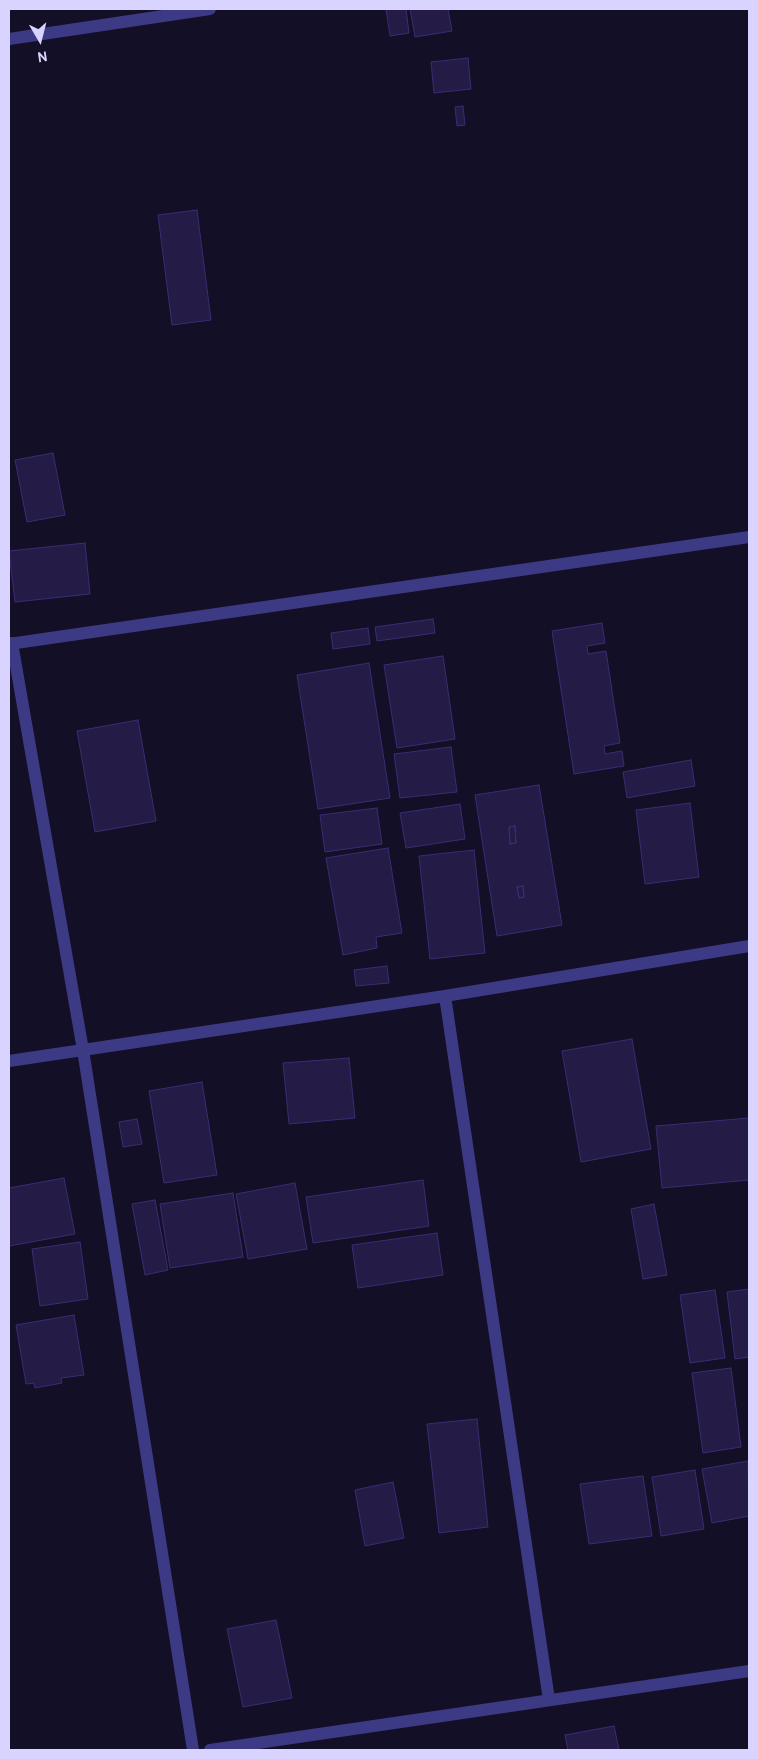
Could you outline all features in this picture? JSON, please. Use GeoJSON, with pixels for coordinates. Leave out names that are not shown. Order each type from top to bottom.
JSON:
{"type":"FeatureCollection","features":[{"type":"Feature","properties":{"kind":"street"},"geometry":{"type":"LineString","coordinates":[[9,39],[210,9]]}},
{"type":"Feature","properties":{"kind":"street"},"geometry":{"type":"LineString","coordinates":[[193,1750],[83,1050],[11,643],[749,537]]}},
{"type":"Feature","properties":{"kind":"street"},"geometry":{"type":"LineString","coordinates":[[9,1061],[445,996],[749,946]]}},
{"type":"Feature","properties":{"kind":"street"},"geometry":{"type":"LineString","coordinates":[[445,996],[549,1700]]}},
{"type":"Feature","properties":{"kind":"street"},"geometry":{"type":"LineString","coordinates":[[210,1750],[749,1671]]}},
{"type":"Feature","properties":{"kind":"building"},"geometry":{"type":"Polygon","coordinates":[[[386,9],[406,9],[409,33],[390,36],[386,9]]]}},
{"type":"Feature","properties":{"kind":"building"},"geometry":{"type":"Polygon","coordinates":[[[410,9],[448,9],[452,31],[415,37],[410,9]]]}},
{"type":"Feature","properties":{"kind":"building"},"geometry":{"type":"Polygon","coordinates":[[[468,58],[471,89],[434,93],[431,62],[468,58]]]}},
{"type":"Feature","properties":{"kind":"building"},"geometry":{"type":"Polygon","coordinates":[[[463,106],[465,125],[457,126],[455,107],[463,106]]]}},
{"type":"Feature","properties":{"kind":"building"},"geometry":{"type":"Polygon","coordinates":[[[197,210],[211,320],[172,325],[158,215],[197,210]]]}},
{"type":"Feature","properties":{"kind":"building"},"geometry":{"type":"Polygon","coordinates":[[[53,453],[65,515],[27,522],[15,460],[53,453]]]}},
{"type":"Feature","properties":{"kind":"building"},"geometry":{"type":"Polygon","coordinates":[[[85,543],[90,594],[15,602],[9,551],[85,543]]]}},
{"type":"Feature","properties":{"kind":"building"},"geometry":{"type":"Polygon","coordinates":[[[433,619],[435,633],[377,641],[375,627],[433,619]]]}},
{"type":"Feature","properties":{"kind":"building"},"geometry":{"type":"Polygon","coordinates":[[[602,623],[605,643],[587,646],[588,654],[606,651],[620,743],[604,746],[605,754],[622,751],[624,766],[574,774],[552,631],[602,623]]]}},
{"type":"Feature","properties":{"kind":"building"},"geometry":{"type":"Polygon","coordinates":[[[368,628],[370,644],[333,649],[331,633],[368,628]]]}},
{"type":"Feature","properties":{"kind":"building"},"geometry":{"type":"Polygon","coordinates":[[[443,656],[455,739],[397,748],[384,665],[443,656]]]}},
{"type":"Feature","properties":{"kind":"building"},"geometry":{"type":"Polygon","coordinates":[[[369,663],[390,798],[318,809],[297,675],[369,663]]]}},
{"type":"Feature","properties":{"kind":"building"},"geometry":{"type":"Polygon","coordinates":[[[138,720],[156,821],[95,832],[77,731],[138,720]]]}},
{"type":"Feature","properties":{"kind":"building"},"geometry":{"type":"Polygon","coordinates":[[[451,747],[457,792],[400,798],[394,754],[451,747]]]}},
{"type":"Feature","properties":{"kind":"building"},"geometry":{"type":"Polygon","coordinates":[[[691,760],[695,786],[627,798],[623,772],[691,760]]]}},
{"type":"Feature","properties":{"kind":"building"},"geometry":{"type":"Polygon","coordinates":[[[539,785],[562,925],[497,936],[475,795],[539,785]],[[515,826],[509,827],[510,844],[516,843],[515,826]],[[523,886],[517,887],[519,898],[524,897],[523,886]]]}},
{"type":"Feature","properties":{"kind":"building"},"geometry":{"type":"Polygon","coordinates":[[[690,803],[699,877],[645,884],[636,810],[690,803]]]}},
{"type":"Feature","properties":{"kind":"building"},"geometry":{"type":"Polygon","coordinates":[[[460,804],[465,839],[406,848],[400,813],[460,804]]]}},
{"type":"Feature","properties":{"kind":"building"},"geometry":{"type":"Polygon","coordinates":[[[377,808],[382,844],[325,852],[320,815],[377,808]]]}},
{"type":"Feature","properties":{"kind":"building"},"geometry":{"type":"Polygon","coordinates":[[[515,826],[516,843],[510,844],[509,827],[515,826]]]}},
{"type":"Feature","properties":{"kind":"building"},"geometry":{"type":"Polygon","coordinates":[[[388,848],[402,933],[376,937],[377,948],[343,955],[326,858],[388,848]]]}},
{"type":"Feature","properties":{"kind":"building"},"geometry":{"type":"Polygon","coordinates":[[[474,850],[485,953],[430,959],[419,856],[474,850]]]}},
{"type":"Feature","properties":{"kind":"building"},"geometry":{"type":"Polygon","coordinates":[[[523,886],[524,897],[519,898],[517,887],[523,886]]]}},
{"type":"Feature","properties":{"kind":"building"},"geometry":{"type":"Polygon","coordinates":[[[387,966],[389,983],[356,986],[354,970],[387,966]]]}},
{"type":"Feature","properties":{"kind":"building"},"geometry":{"type":"Polygon","coordinates":[[[632,1039],[651,1149],[581,1162],[562,1051],[632,1039]]]}},
{"type":"Feature","properties":{"kind":"building"},"geometry":{"type":"Polygon","coordinates":[[[349,1058],[355,1118],[289,1124],[283,1063],[349,1058]]]}},
{"type":"Feature","properties":{"kind":"building"},"geometry":{"type":"Polygon","coordinates":[[[202,1082],[217,1175],[164,1183],[149,1091],[202,1082]]]}},
{"type":"Feature","properties":{"kind":"building"},"geometry":{"type":"Polygon","coordinates":[[[749,1118],[749,1180],[662,1188],[656,1126],[749,1118]]]}},
{"type":"Feature","properties":{"kind":"building"},"geometry":{"type":"Polygon","coordinates":[[[137,1119],[142,1144],[123,1147],[119,1122],[137,1119]]]}},
{"type":"Feature","properties":{"kind":"building"},"geometry":{"type":"Polygon","coordinates":[[[64,1178],[75,1234],[9,1246],[9,1188],[64,1178]]]}},
{"type":"Feature","properties":{"kind":"building"},"geometry":{"type":"Polygon","coordinates":[[[423,1180],[429,1226],[313,1243],[306,1197],[423,1180]]]}},
{"type":"Feature","properties":{"kind":"building"},"geometry":{"type":"Polygon","coordinates":[[[295,1183],[307,1249],[248,1259],[236,1194],[295,1183]]]}},
{"type":"Feature","properties":{"kind":"building"},"geometry":{"type":"Polygon","coordinates":[[[233,1193],[243,1257],[170,1268],[160,1204],[233,1193]]]}},
{"type":"Feature","properties":{"kind":"building"},"geometry":{"type":"Polygon","coordinates":[[[155,1200],[168,1270],[145,1275],[132,1204],[155,1200]]]}},
{"type":"Feature","properties":{"kind":"building"},"geometry":{"type":"Polygon","coordinates":[[[654,1204],[667,1275],[643,1279],[631,1209],[654,1204]]]}},
{"type":"Feature","properties":{"kind":"building"},"geometry":{"type":"Polygon","coordinates":[[[437,1233],[443,1275],[358,1288],[352,1245],[437,1233]]]}},
{"type":"Feature","properties":{"kind":"building"},"geometry":{"type":"Polygon","coordinates":[[[80,1242],[88,1299],[40,1306],[32,1249],[80,1242]]]}},
{"type":"Feature","properties":{"kind":"building"},"geometry":{"type":"Polygon","coordinates":[[[749,1289],[749,1357],[735,1359],[727,1292],[749,1289]]]}},
{"type":"Feature","properties":{"kind":"building"},"geometry":{"type":"Polygon","coordinates":[[[715,1290],[725,1358],[690,1363],[680,1295],[715,1290]]]}},
{"type":"Feature","properties":{"kind":"building"},"geometry":{"type":"Polygon","coordinates":[[[74,1315],[84,1375],[61,1378],[62,1383],[35,1388],[34,1383],[26,1384],[16,1325],[74,1315]]]}},
{"type":"Feature","properties":{"kind":"building"},"geometry":{"type":"Polygon","coordinates":[[[731,1368],[741,1447],[703,1453],[692,1373],[731,1368]]]}},
{"type":"Feature","properties":{"kind":"building"},"geometry":{"type":"Polygon","coordinates":[[[477,1419],[488,1527],[439,1533],[427,1424],[477,1419]]]}},
{"type":"Feature","properties":{"kind":"building"},"geometry":{"type":"Polygon","coordinates":[[[748,1461],[749,1516],[712,1523],[702,1469],[748,1461]]]}},
{"type":"Feature","properties":{"kind":"building"},"geometry":{"type":"Polygon","coordinates":[[[695,1470],[704,1529],[661,1536],[652,1477],[695,1470]]]}},
{"type":"Feature","properties":{"kind":"building"},"geometry":{"type":"Polygon","coordinates":[[[643,1476],[652,1536],[589,1544],[580,1484],[643,1476]]]}},
{"type":"Feature","properties":{"kind":"building"},"geometry":{"type":"Polygon","coordinates":[[[393,1482],[404,1538],[365,1546],[355,1490],[393,1482]]]}},
{"type":"Feature","properties":{"kind":"building"},"geometry":{"type":"Polygon","coordinates":[[[276,1620],[292,1698],[243,1707],[227,1629],[276,1620]]]}},
{"type":"Feature","properties":{"kind":"building"},"geometry":{"type":"Polygon","coordinates":[[[614,1726],[619,1750],[568,1750],[565,1735],[614,1726]]]}}]}
